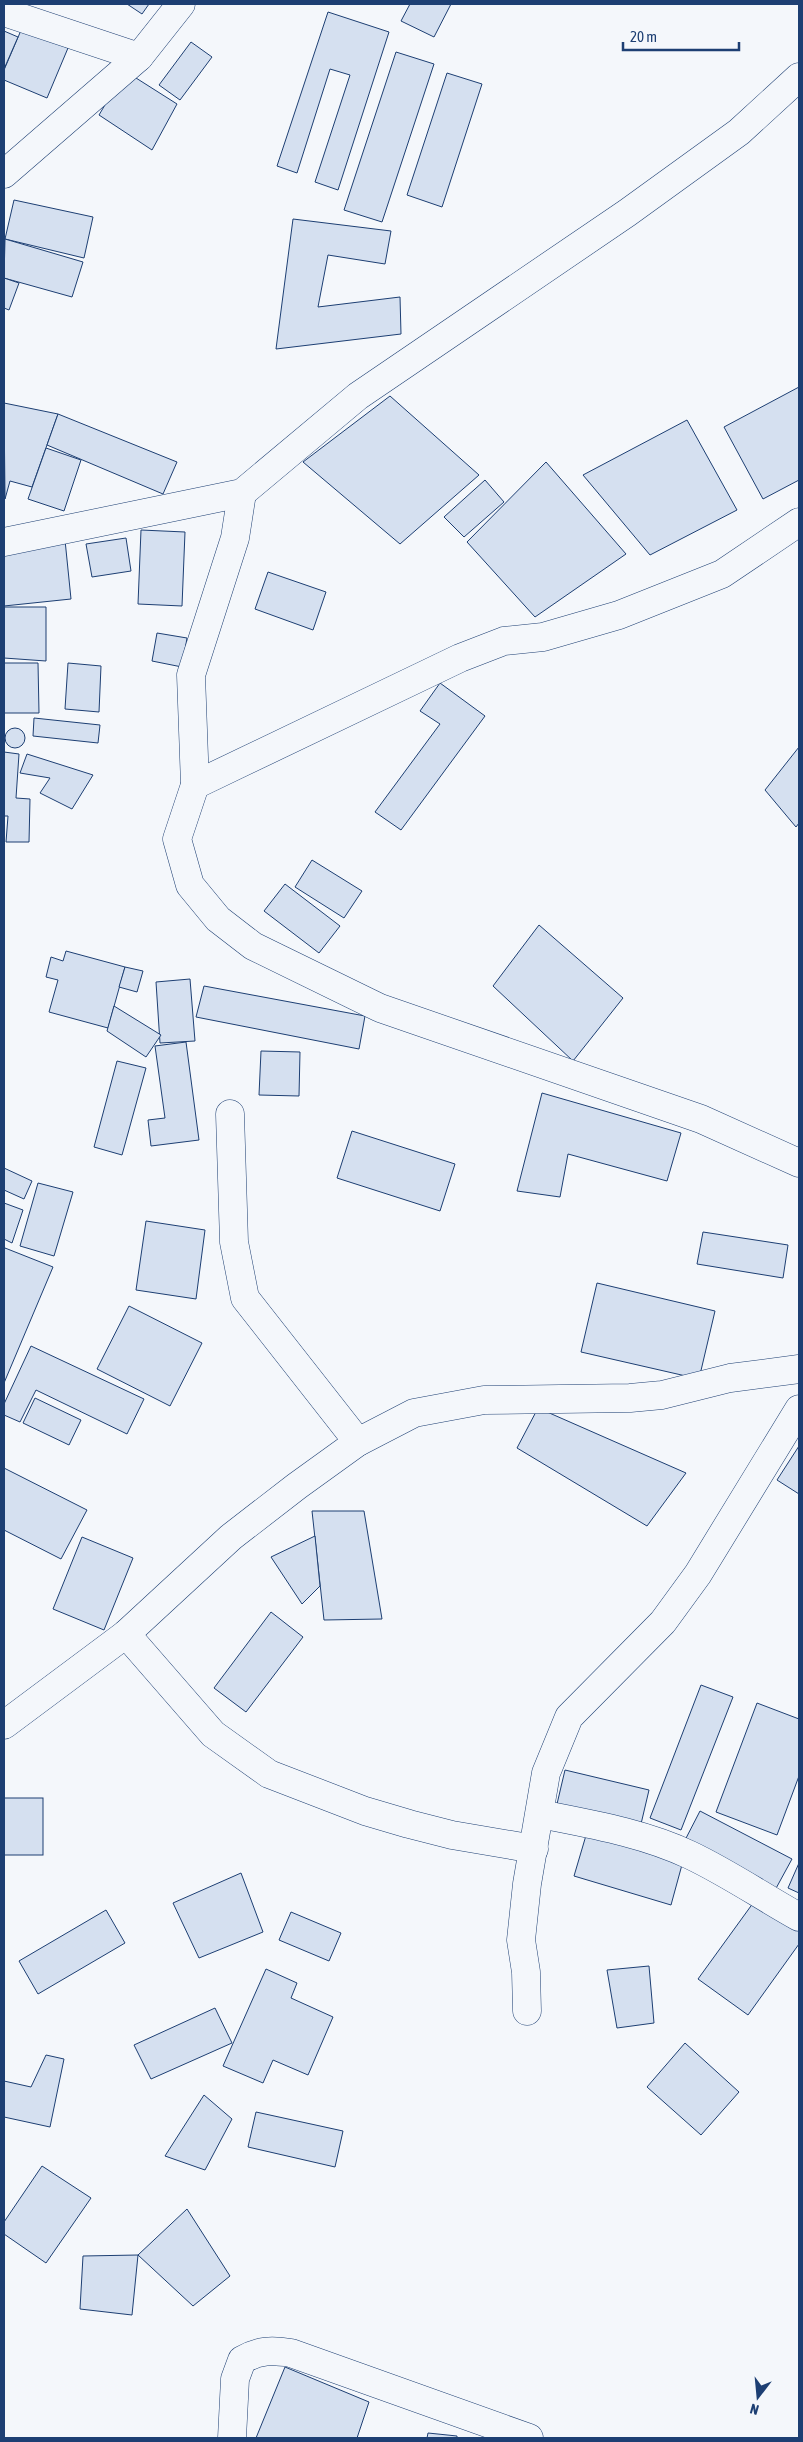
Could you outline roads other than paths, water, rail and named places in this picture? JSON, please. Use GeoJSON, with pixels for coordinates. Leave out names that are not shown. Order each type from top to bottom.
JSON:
{"type":"FeatureCollection","features":[{"type":"Feature","properties":{"kind":"street"},"geometry":{"type":"LineString","coordinates":[[4,174],[139,57],[181,4]]}},
{"type":"Feature","properties":{"kind":"street"},"geometry":{"type":"LineString","coordinates":[[4,12],[139,57]]}},
{"type":"Feature","properties":{"kind":"street"},"geometry":{"type":"LineString","coordinates":[[4,542],[242,493],[358,396],[627,213],[739,132],[799,77]]}},
{"type":"Feature","properties":{"kind":"street"},"geometry":{"type":"LineString","coordinates":[[242,493],[235,538],[190,675],[195,785],[177,839],[190,885],[218,919],[253,946],[380,1008],[701,1119],[799,1163]]}},
{"type":"Feature","properties":{"kind":"street"},"geometry":{"type":"LineString","coordinates":[[195,785],[460,658],[504,641],[543,637],[620,615],[722,574],[799,522]]}},
{"type":"Feature","properties":{"kind":"street"},"geometry":{"type":"LineString","coordinates":[[230,1114],[234,1242],[245,1298],[358,1442]]}},
{"type":"Feature","properties":{"kind":"street"},"geometry":{"type":"LineString","coordinates":[[4,1725],[126,1634],[231,1537],[358,1442],[414,1413],[484,1400],[630,1398],[662,1395],[730,1378],[799,1369]]}},
{"type":"Feature","properties":{"kind":"street"},"geometry":{"type":"LineString","coordinates":[[527,2011],[526,1972],[522,1940],[528,1884],[546,1773],[569,1717],[664,1622],[698,1574],[799,1410]]}},
{"type":"Feature","properties":{"kind":"street"},"geometry":{"type":"LineString","coordinates":[[126,1634],[213,1734],[269,1774],[374,1814],[452,1835],[534,1849]]}},
{"type":"Feature","properties":{"kind":"street"},"geometry":{"type":"LineString","coordinates":[[540,1814],[603,1827],[658,1842],[690,1855],[799,1917]]}},
{"type":"Feature","properties":{"kind":"street"},"geometry":{"type":"LineString","coordinates":[[232,2438],[235,2379],[242,2360],[256,2352],[272,2350],[291,2353],[529,2438]]}}]}
